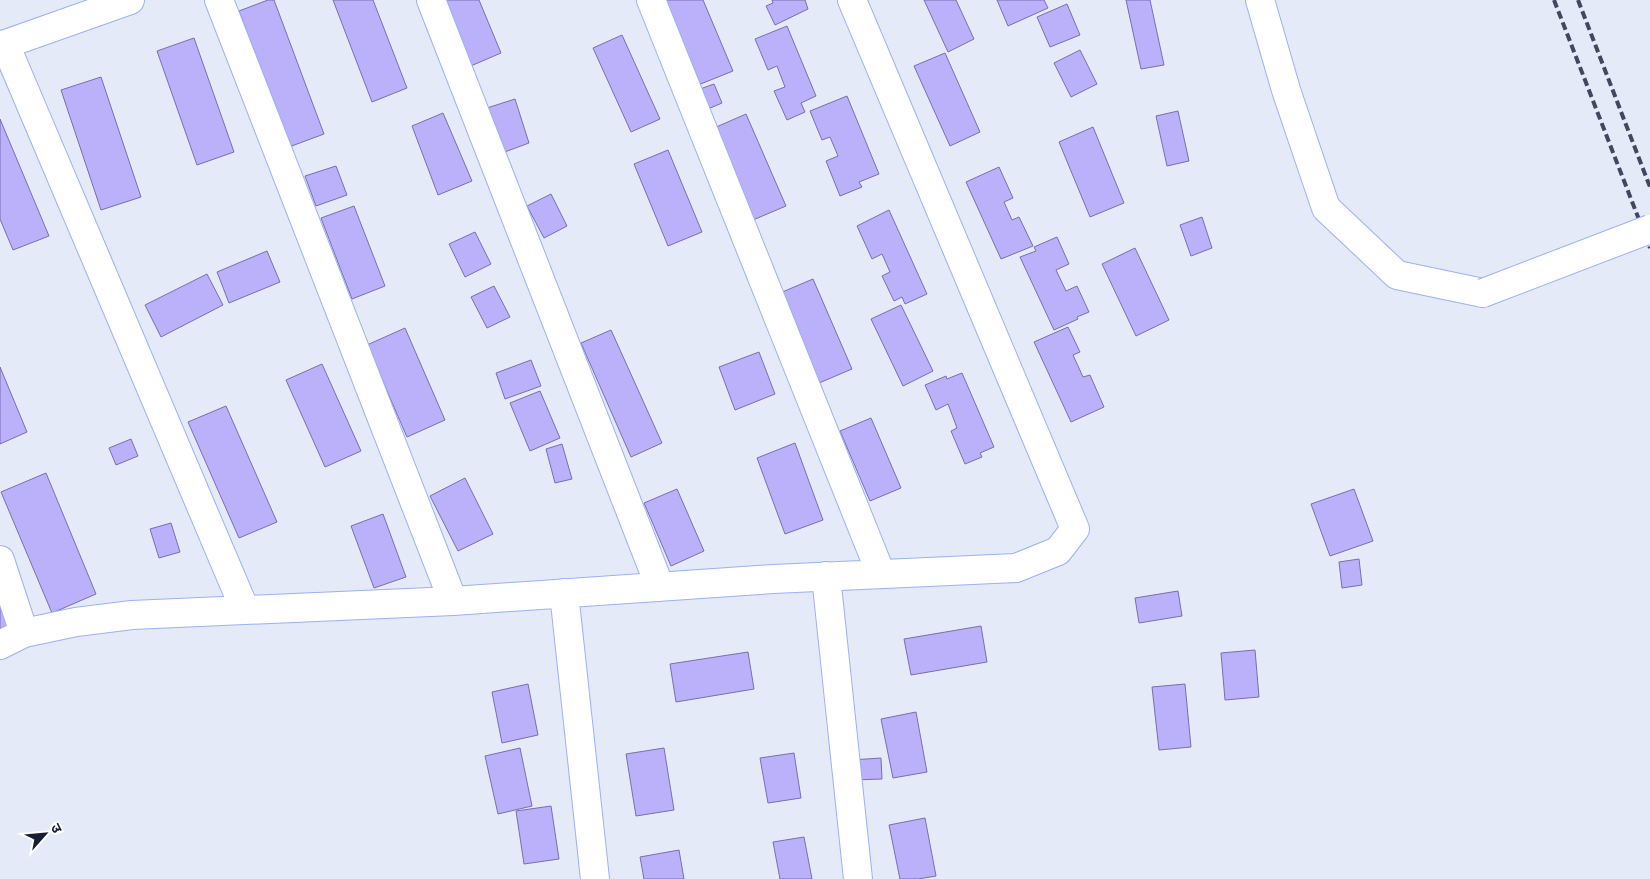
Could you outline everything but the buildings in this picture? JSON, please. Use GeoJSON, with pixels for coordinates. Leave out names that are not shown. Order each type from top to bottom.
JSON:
{"type":"FeatureCollection","features":[{"type":"Feature","properties":{"kind":"street"},"geometry":{"type":"LineString","coordinates":[[130,0],[2,45],[246,610]]}},
{"type":"Feature","properties":{"kind":"street"},"geometry":{"type":"LineString","coordinates":[[219,0],[453,601]]}},
{"type":"Feature","properties":{"kind":"street"},"geometry":{"type":"LineString","coordinates":[[431,0],[660,587]]}},
{"type":"Feature","properties":{"kind":"street"},"geometry":{"type":"LineString","coordinates":[[651,0],[881,574]]}},
{"type":"Feature","properties":{"kind":"street"},"geometry":{"type":"LineString","coordinates":[[0,645],[24,633],[76,622],[132,615],[453,601],[826,576],[1016,568],[1058,551],[1075,529],[852,0]]}},
{"type":"Feature","properties":{"kind":"street"},"geometry":{"type":"LineString","coordinates":[[1260,0],[1286,90],[1326,208],[1397,275],[1483,294],[1650,229]]}},
{"type":"Feature","properties":{"kind":"street"},"geometry":{"type":"LineString","coordinates":[[0,560],[24,633]]}},
{"type":"Feature","properties":{"kind":"street"},"geometry":{"type":"LineString","coordinates":[[826,576],[858,879]]}},
{"type":"Feature","properties":{"kind":"street"},"geometry":{"type":"LineString","coordinates":[[564,593],[595,879]]}},
{"type":"Feature","properties":{"kind":"railway"},"geometry":{"type":"LineString","coordinates":[[1554,0],[1650,248]]}},
{"type":"Feature","properties":{"kind":"railway"},"geometry":{"type":"LineString","coordinates":[[1578,0],[1650,187]]}}]}
